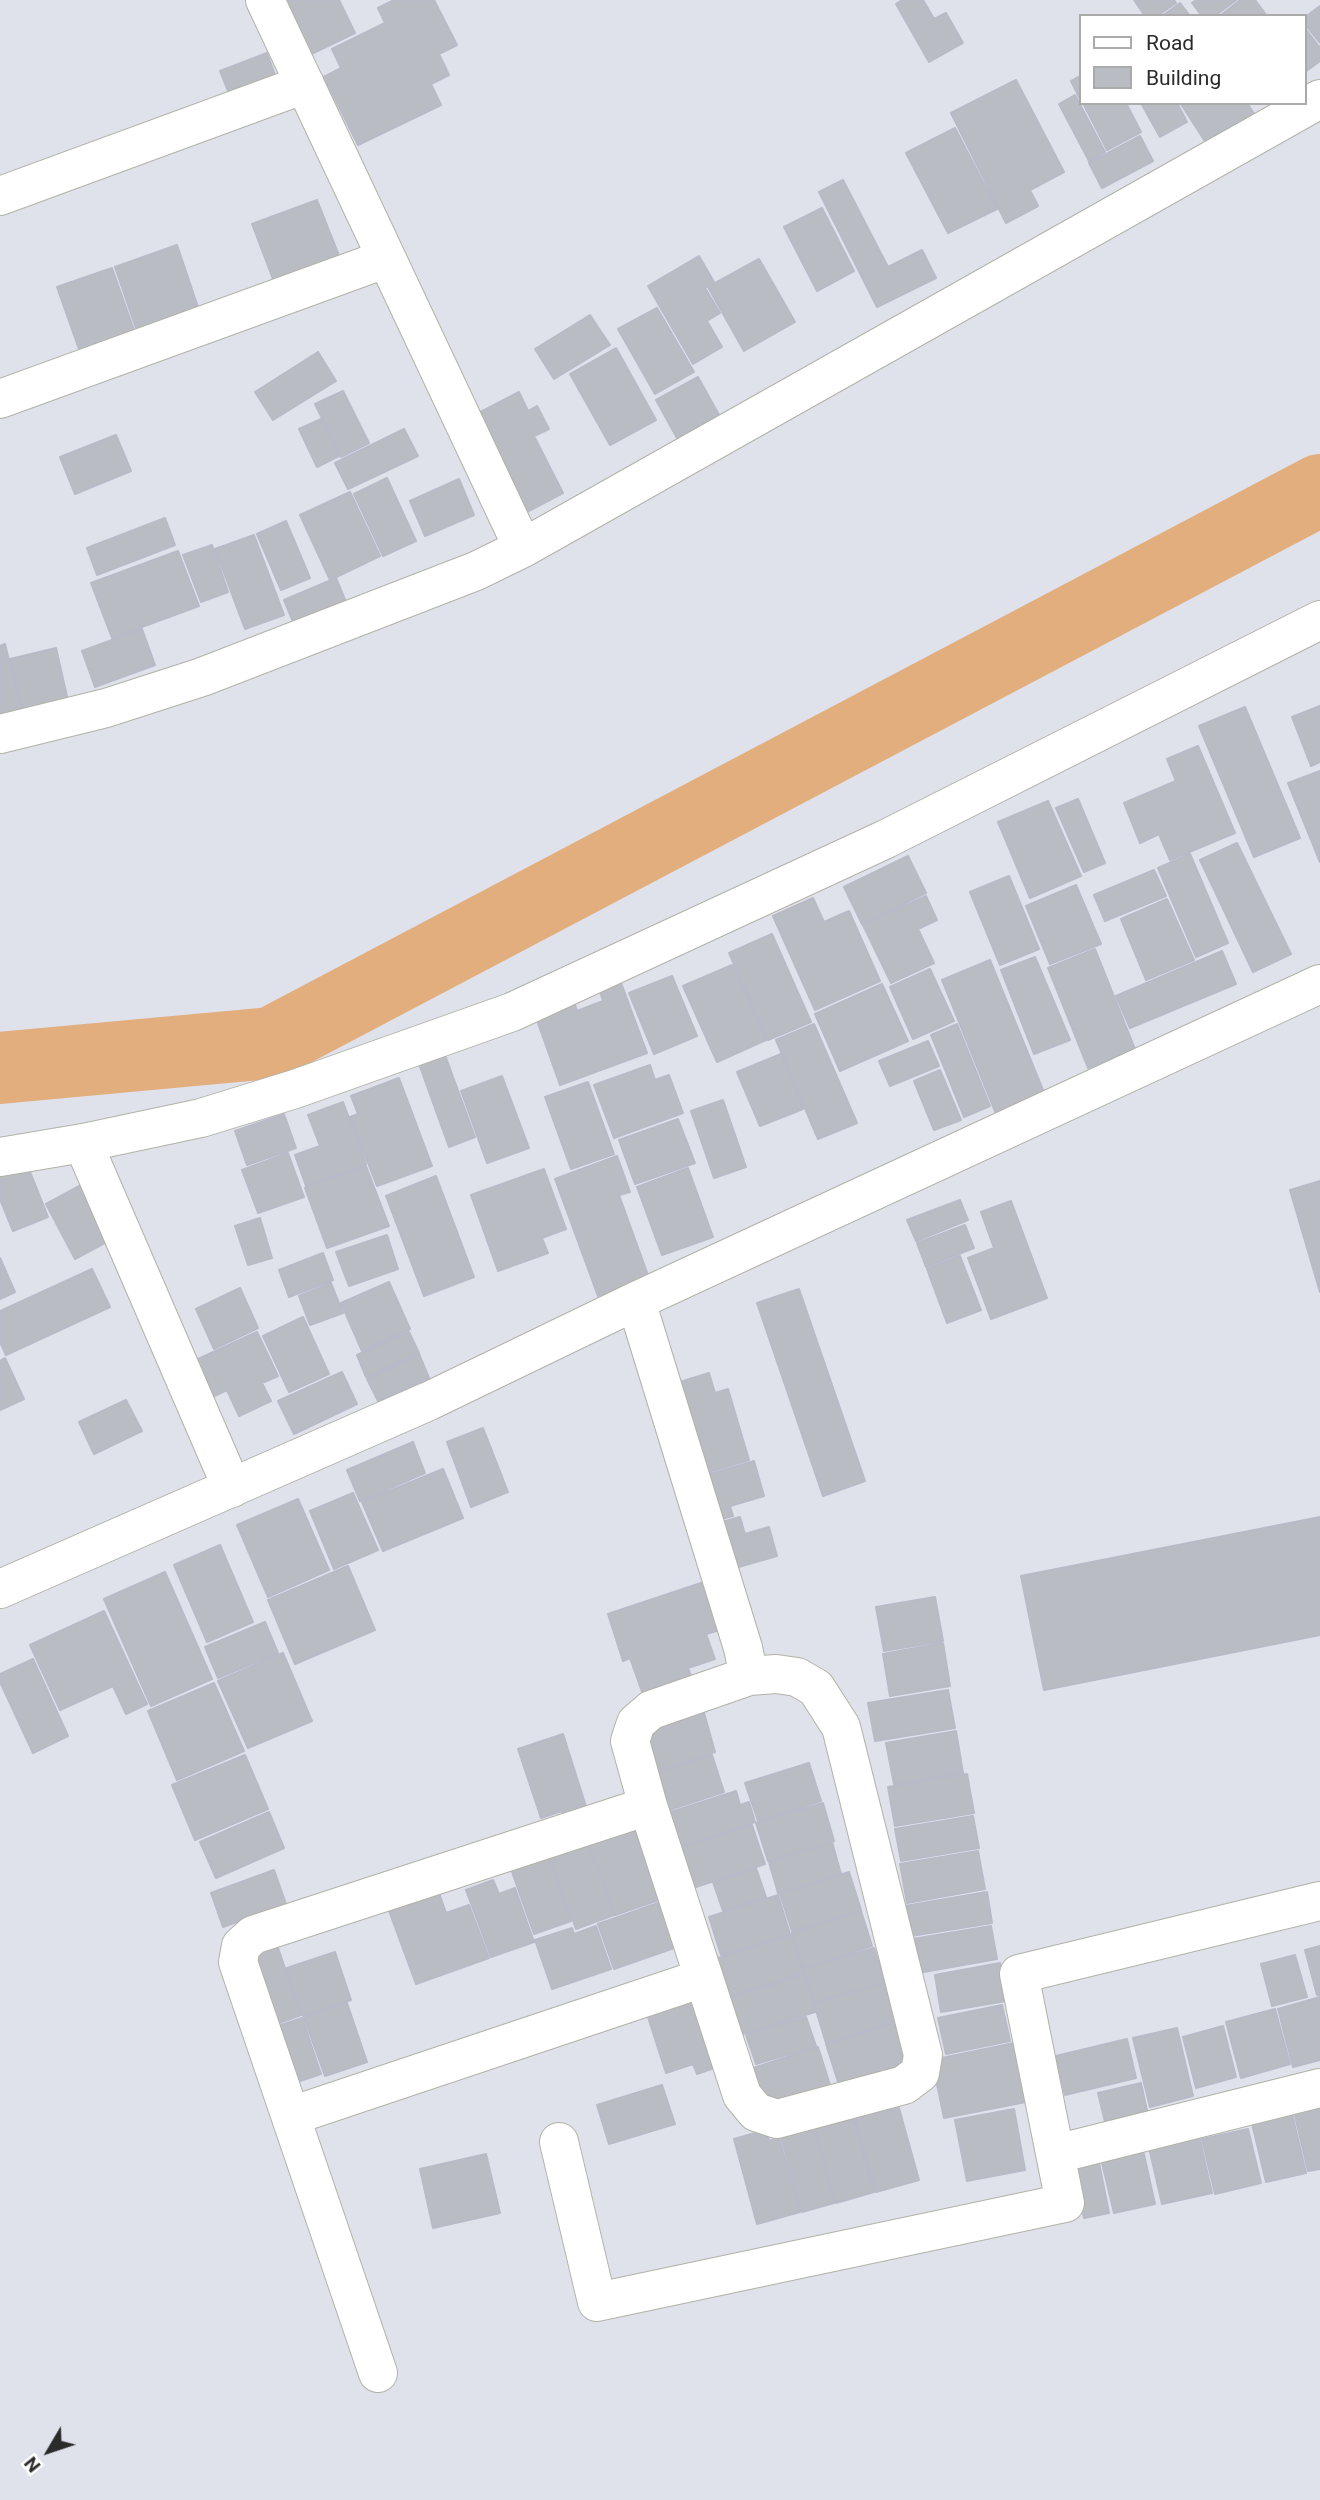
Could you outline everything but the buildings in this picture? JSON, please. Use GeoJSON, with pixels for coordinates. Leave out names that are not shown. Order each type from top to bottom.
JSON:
{"type":"FeatureCollection","features":[{"type":"Feature","properties":{"kind":"street"},"geometry":{"type":"LineString","coordinates":[[265,0],[523,548]]}},
{"type":"Feature","properties":{"kind":"street"},"geometry":{"type":"LineString","coordinates":[[0,196],[305,84]]}},
{"type":"Feature","properties":{"kind":"street"},"geometry":{"type":"LineString","coordinates":[[0,734],[106,708],[202,677],[414,596],[523,548],[1320,99]]}},
{"type":"Feature","properties":{"kind":"street"},"geometry":{"type":"LineString","coordinates":[[0,399],[385,259]]}},
{"type":"Feature","properties":{"kind":"street"},"geometry":{"type":"LineString","coordinates":[[0,1157],[201,1118],[512,1012],[886,839],[1320,620]]}},
{"type":"Feature","properties":{"kind":"street"},"geometry":{"type":"LineString","coordinates":[[0,1589],[429,1401],[636,1301],[1320,984]]}},
{"type":"Feature","properties":{"kind":"street"},"geometry":{"type":"LineString","coordinates":[[83,1143],[232,1488]]}},
{"type":"Feature","properties":{"kind":"street"},"geometry":{"type":"LineString","coordinates":[[636,1301],[743,1648],[749,1676]]}},
{"type":"Feature","properties":{"kind":"street"},"geometry":{"type":"LineString","coordinates":[[776,1674],[797,1677],[816,1688],[841,1727],[923,2055],[920,2073],[904,2085],[777,2119],[765,2118],[756,2112],[742,2095],[648,1806],[630,1741],[636,1723],[651,1710],[749,1676],[776,1674]]}},
{"type":"Feature","properties":{"kind":"street"},"geometry":{"type":"LineString","coordinates":[[379,2373],[239,1962],[241,1946],[246,1939],[648,1806]]}},
{"type":"Feature","properties":{"kind":"street"},"geometry":{"type":"LineString","coordinates":[[559,2141],[597,2302],[1065,2203],[1019,1974],[1320,1901]]}},
{"type":"Feature","properties":{"kind":"street"},"geometry":{"type":"LineString","coordinates":[[291,2116],[703,1978]]}},
{"type":"Feature","properties":{"kind":"street"},"geometry":{"type":"LineString","coordinates":[[1056,2154],[1320,2088]]}},
{"type":"Feature","properties":{"kind":"waterway"},"geometry":{"type":"LineString","coordinates":[[0,1068],[271,1043],[1320,490]]}}]}
